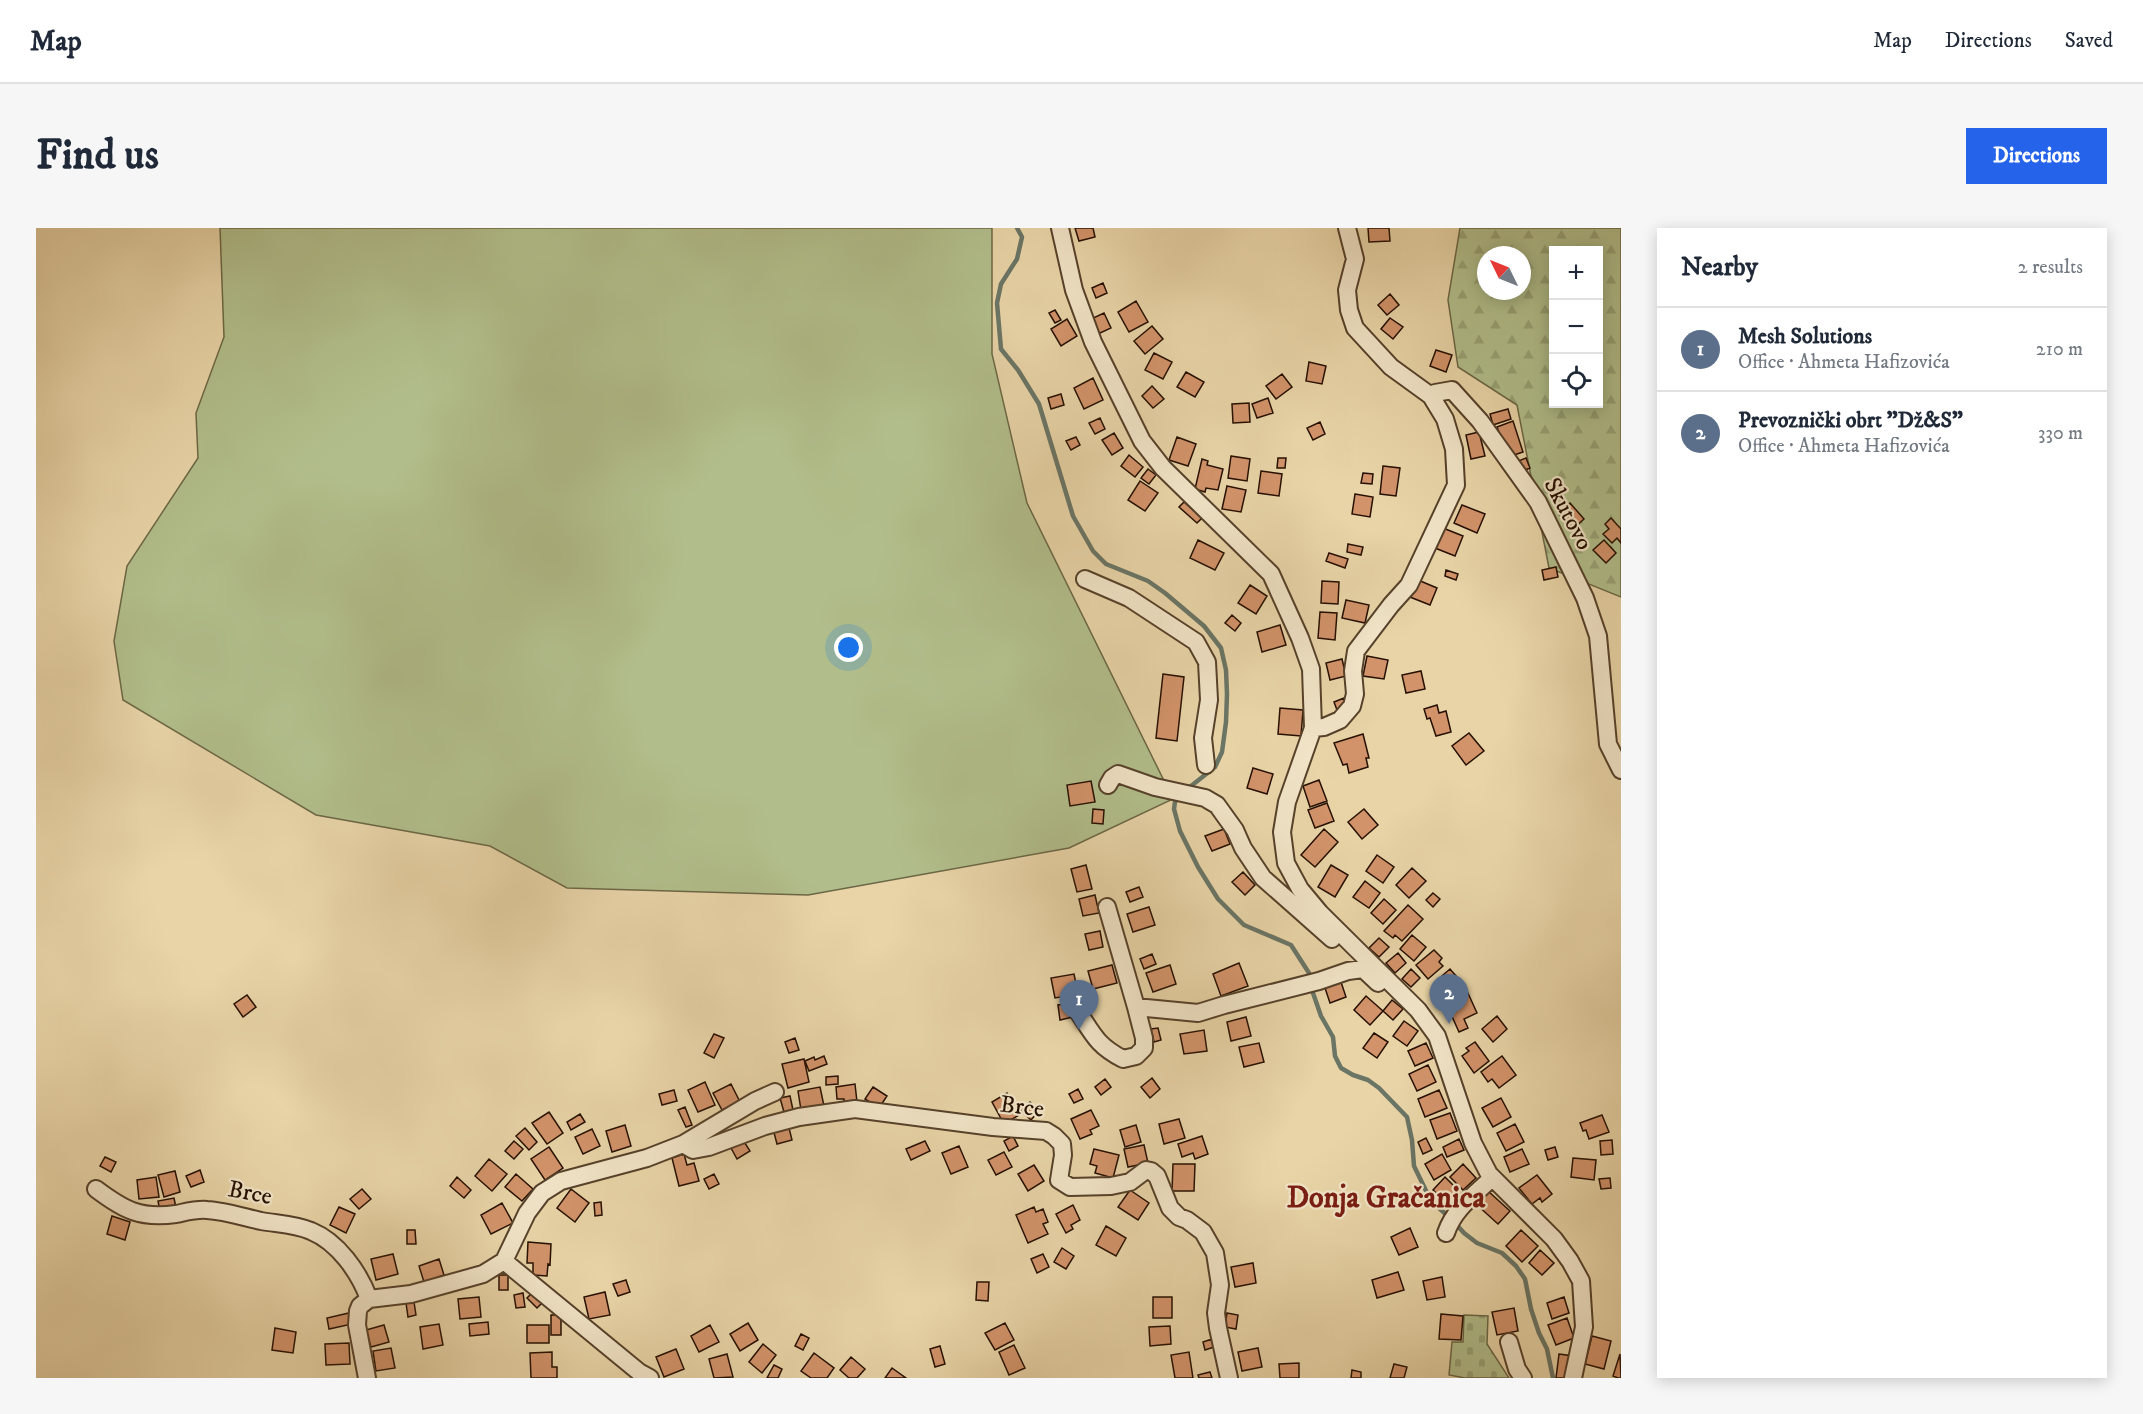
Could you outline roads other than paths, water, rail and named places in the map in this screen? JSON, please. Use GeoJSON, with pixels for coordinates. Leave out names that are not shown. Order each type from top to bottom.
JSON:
{"type":"FeatureCollection","features":[{"type":"Feature","properties":{"kind":"street"},"geometry":{"type":"LineString","coordinates":[[1060,228],[1074,290],[1093,342],[1142,441],[1163,468],[1271,574],[1311,669],[1313,728],[1287,802],[1282,832],[1286,863],[1300,889],[1320,913],[1406,997],[1437,1036],[1473,1143],[1492,1178],[1554,1239],[1570,1261],[1581,1281],[1584,1327],[1573,1378]]}},
{"type":"Feature","properties":{"kind":"street"},"geometry":{"type":"LineString","coordinates":[[1313,728],[1324,728],[1340,720],[1352,706],[1355,694],[1353,671],[1356,651],[1391,604],[1409,585],[1456,485],[1454,449],[1444,419],[1431,396],[1391,367],[1355,328],[1349,310],[1347,290],[1355,259],[1347,228]]}},
{"type":"Feature","properties":{"kind":"street","name":"Skutovo"},"geometry":{"type":"LineString","coordinates":[[1431,396],[1452,390],[1480,421],[1538,502],[1584,598],[1598,636],[1608,744],[1621,770]]}},
{"type":"Feature","properties":{"kind":"street"},"geometry":{"type":"LineString","coordinates":[[1085,579],[1129,598],[1196,642],[1207,662],[1209,700],[1203,738],[1206,765]]}},
{"type":"Feature","properties":{"kind":"street"},"geometry":{"type":"LineString","coordinates":[[1108,784],[1118,774],[1204,798],[1217,805],[1235,830],[1243,848],[1263,878],[1382,986],[1406,997]]}},
{"type":"Feature","properties":{"kind":"street"},"geometry":{"type":"LineString","coordinates":[[1079,1013],[1106,1050],[1123,1059],[1136,1056],[1144,1048],[1136,1007],[1107,907]]}},
{"type":"Feature","properties":{"kind":"street"},"geometry":{"type":"LineString","coordinates":[[1136,1007],[1198,1013],[1319,981],[1348,971],[1363,969]]}},
{"type":"Feature","properties":{"kind":"street","name":"Brce"},"geometry":{"type":"LineString","coordinates":[[504,1261],[527,1213],[542,1193],[561,1181],[647,1158],[683,1144],[755,1101],[776,1092]]}},
{"type":"Feature","properties":{"kind":"street","name":"Brce"},"geometry":{"type":"LineString","coordinates":[[683,1144],[693,1150],[709,1147],[765,1126],[799,1117],[855,1109],[993,1127],[1046,1131],[1062,1144],[1063,1155],[1059,1180],[1070,1187],[1120,1184],[1130,1182],[1146,1170],[1150,1171],[1157,1176],[1170,1208],[1203,1232],[1215,1253],[1220,1285],[1216,1313],[1229,1378]]}},
{"type":"Feature","properties":{"kind":"street"},"geometry":{"type":"LineString","coordinates":[[1451,1223],[1492,1178]]}},
{"type":"Feature","properties":{"kind":"street","name":"Brce"},"geometry":{"type":"LineString","coordinates":[[96,1190],[120,1207],[138,1214],[157,1217],[205,1209],[312,1231],[332,1243],[344,1257],[369,1299]]}},
{"type":"Feature","properties":{"kind":"street"},"geometry":{"type":"LineString","coordinates":[[367,1378],[357,1325],[360,1306],[369,1299],[411,1294],[483,1274],[504,1261],[639,1372],[650,1378]]}},
{"type":"Feature","properties":{"kind":"street"},"geometry":{"type":"LineString","coordinates":[[1509,1342],[1522,1378]]}},
{"type":"Feature","properties":{"kind":"waterway"},"geometry":{"type":"LineString","coordinates":[[1017,228],[1022,237],[1017,259],[1001,284],[997,303],[1001,349],[1018,370],[1039,404],[1073,516],[1093,551],[1106,564],[1148,581],[1165,593],[1204,626],[1221,648],[1226,670],[1227,694],[1222,752],[1215,767],[1186,790]]}},
{"type":"Feature","properties":{"kind":"waterway"},"geometry":{"type":"LineString","coordinates":[[1180,796],[1175,802],[1174,809],[1180,831],[1198,867],[1218,899],[1244,925],[1291,945],[1309,973],[1313,993],[1321,1016],[1333,1037],[1335,1056],[1341,1068],[1368,1080],[1379,1088],[1407,1117],[1414,1166],[1431,1201],[1449,1217]]}},
{"type":"Feature","properties":{"kind":"waterway"},"geometry":{"type":"LineString","coordinates":[[1455,1223],[1477,1243],[1502,1253],[1516,1266],[1525,1279],[1531,1309],[1547,1349],[1553,1378]]}},
{"type":"Feature","properties":{"kind":"place","name":"Prevoznički obrt \"Dž&S\""},"geometry":{"type":"Point","coordinates":[1449,1024]}},
{"type":"Feature","properties":{"kind":"place","name":"Mesh Solutions"},"geometry":{"type":"Point","coordinates":[1079,1030]}},
{"type":"Feature","properties":{"kind":"district","name":"Donja Gračanica"},"geometry":{"type":"Point","coordinates":[1386,1198]}}]}
